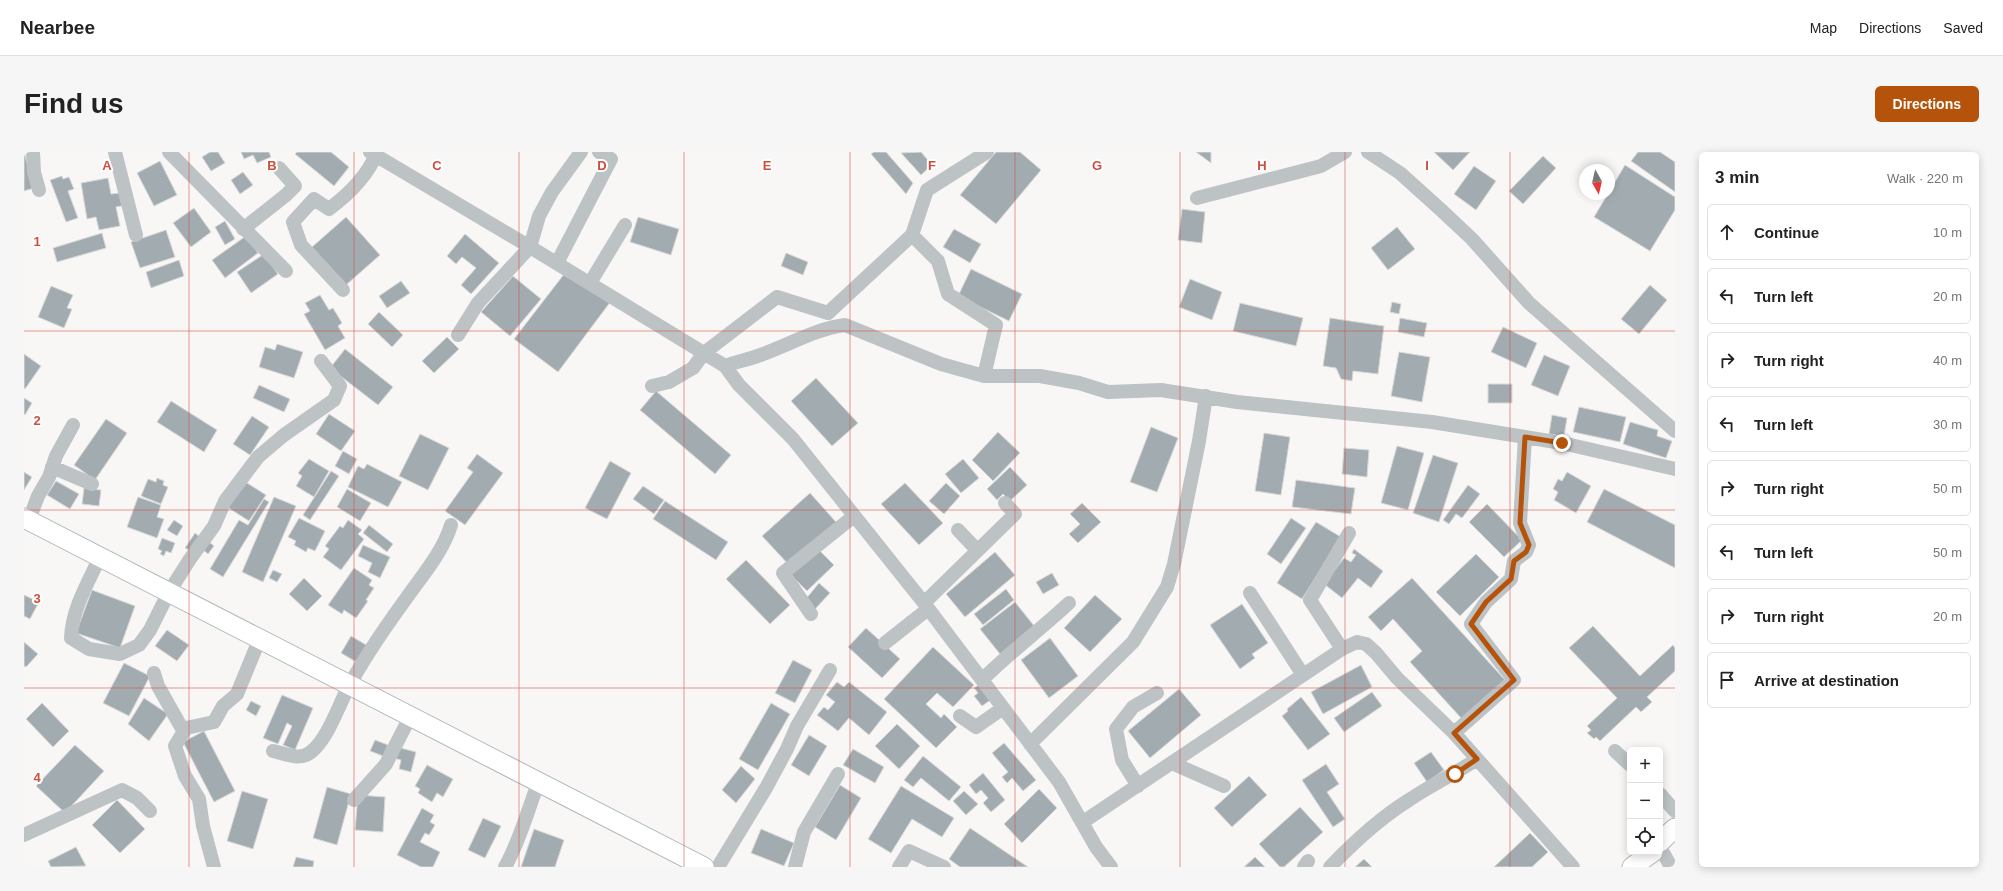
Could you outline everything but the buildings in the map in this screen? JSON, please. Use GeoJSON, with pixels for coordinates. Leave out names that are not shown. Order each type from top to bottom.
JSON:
{"type":"FeatureCollection","features":[{"type":"Feature","properties":{"kind":"main road"},"geometry":{"type":"LineString","coordinates":[[26,519],[704,867]]}},
{"type":"Feature","properties":{"kind":"main road"},"geometry":{"type":"LineString","coordinates":[[1663,839],[1675,828]]}},
{"type":"Feature","properties":{"kind":"main road"},"geometry":{"type":"LineString","coordinates":[[1632,867],[1649,855]]}},
{"type":"Feature","properties":{"kind":"street"},"geometry":{"type":"LineString","coordinates":[[33,152],[34,172],[39,190]]}},
{"type":"Feature","properties":{"kind":"street"},"geometry":{"type":"LineString","coordinates":[[115,152],[136,235]]}},
{"type":"Feature","properties":{"kind":"street"},"geometry":{"type":"LineString","coordinates":[[169,152],[243,229],[286,271]]}},
{"type":"Feature","properties":{"kind":"street"},"geometry":{"type":"LineString","coordinates":[[458,335],[478,303],[530,246],[539,216],[552,192],[581,152]]}},
{"type":"Feature","properties":{"kind":"street"},"geometry":{"type":"LineString","coordinates":[[557,263],[611,159],[599,152]]}},
{"type":"Feature","properties":{"kind":"street"},"geometry":{"type":"LineString","coordinates":[[652,386],[669,382],[693,368],[704,353],[777,297],[828,313],[912,235],[927,190],[987,152]]}},
{"type":"Feature","properties":{"kind":"street"},"geometry":{"type":"LineString","coordinates":[[1197,198],[1321,166],[1345,152]]}},
{"type":"Feature","properties":{"kind":"street"},"geometry":{"type":"LineString","coordinates":[[1368,152],[1400,173],[1440,209],[1472,239],[1529,303],[1675,432]]}},
{"type":"Feature","properties":{"kind":"street"},"geometry":{"type":"LineString","coordinates":[[343,290],[301,245],[293,222],[314,199],[329,209],[343,198],[362,178],[374,153],[530,246],[725,366],[739,384],[793,439],[926,606],[1059,782],[1096,847],[1110,867]]}},
{"type":"Feature","properties":{"kind":"street"},"geometry":{"type":"LineString","coordinates":[[243,229],[286,195],[295,186],[279,168]]}},
{"type":"Feature","properties":{"kind":"street"},"geometry":{"type":"LineString","coordinates":[[590,283],[625,225]]}},
{"type":"Feature","properties":{"kind":"street"},"geometry":{"type":"LineString","coordinates":[[912,235],[938,261],[948,294],[996,325],[984,376]]}},
{"type":"Feature","properties":{"kind":"street"},"geometry":{"type":"LineString","coordinates":[[725,366],[763,354],[823,330],[845,326],[940,364],[984,376],[1040,376],[1080,383],[1108,392],[1161,390],[1237,402],[1432,422],[1562,443],[1675,468]]}},
{"type":"Feature","properties":{"kind":"street"},"geometry":{"type":"LineString","coordinates":[[100,557],[71,622],[71,638],[89,649],[120,654],[138,645],[150,630],[169,592],[190,559],[214,526],[225,500],[258,457],[284,435],[334,400],[340,386],[321,361]]}},
{"type":"Feature","properties":{"kind":"street"},"geometry":{"type":"LineString","coordinates":[[1030,744],[1133,642],[1167,587],[1174,564],[1206,396]]}},
{"type":"Feature","properties":{"kind":"street"},"geometry":{"type":"LineString","coordinates":[[26,519],[56,456],[73,425]]}},
{"type":"Feature","properties":{"kind":"street"},"geometry":{"type":"LineString","coordinates":[[1454,733],[1514,680],[1471,624],[1486,602],[1511,579],[1514,561],[1526,552],[1529,545],[1520,523],[1525,437]]}},
{"type":"Feature","properties":{"kind":"street"},"geometry":{"type":"LineString","coordinates":[[52,467],[92,484]]}},
{"type":"Feature","properties":{"kind":"street"},"geometry":{"type":"LineString","coordinates":[[885,643],[926,606],[977,550],[1015,514],[1005,503]]}},
{"type":"Feature","properties":{"kind":"street"},"geometry":{"type":"LineString","coordinates":[[811,614],[783,573],[854,516]]}},
{"type":"Feature","properties":{"kind":"street"},"geometry":{"type":"LineString","coordinates":[[274,751],[299,757],[310,753],[321,742],[350,684],[384,629],[448,536],[451,525]]}},
{"type":"Feature","properties":{"kind":"street"},"geometry":{"type":"LineString","coordinates":[[958,530],[977,550]]}},
{"type":"Feature","properties":{"kind":"street"},"geometry":{"type":"LineString","coordinates":[[1342,649],[1310,600],[1349,533]]}},
{"type":"Feature","properties":{"kind":"street"},"geometry":{"type":"LineString","coordinates":[[1250,592],[1303,675]]}},
{"type":"Feature","properties":{"kind":"street"},"geometry":{"type":"LineString","coordinates":[[982,680],[1004,658],[1039,631],[1068,603]]}},
{"type":"Feature","properties":{"kind":"street"},"geometry":{"type":"LineString","coordinates":[[214,867],[203,826],[199,798],[185,776],[175,746],[186,728],[214,722],[222,706],[237,694],[260,638]]}},
{"type":"Feature","properties":{"kind":"street"},"geometry":{"type":"LineString","coordinates":[[1083,822],[1342,649],[1357,642],[1366,644],[1397,678],[1454,733],[1573,867]]}},
{"type":"Feature","properties":{"kind":"street"},"geometry":{"type":"LineString","coordinates":[[718,867],[728,853],[740,829],[766,788],[787,749],[797,726],[830,670]]}},
{"type":"Feature","properties":{"kind":"street"},"geometry":{"type":"LineString","coordinates":[[154,673],[158,686],[184,732]]}},
{"type":"Feature","properties":{"kind":"street"},"geometry":{"type":"LineString","coordinates":[[1138,786],[1122,760],[1116,729],[1133,707],[1157,693]]}},
{"type":"Feature","properties":{"kind":"street"},"geometry":{"type":"LineString","coordinates":[[960,716],[976,727],[1003,708]]}},
{"type":"Feature","properties":{"kind":"street"},"geometry":{"type":"LineString","coordinates":[[354,800],[386,764],[410,715]]}},
{"type":"Feature","properties":{"kind":"street"},"geometry":{"type":"LineString","coordinates":[[1615,751],[1627,762]]}},
{"type":"Feature","properties":{"kind":"street"},"geometry":{"type":"LineString","coordinates":[[1330,867],[1380,821],[1409,800],[1455,774],[1477,759]]}},
{"type":"Feature","properties":{"kind":"street"},"geometry":{"type":"LineString","coordinates":[[1172,763],[1224,786]]}},
{"type":"Feature","properties":{"kind":"street"},"geometry":{"type":"LineString","coordinates":[[796,867],[804,832],[838,774]]}},
{"type":"Feature","properties":{"kind":"street"},"geometry":{"type":"LineString","coordinates":[[505,867],[518,839],[524,817],[539,781]]}},
{"type":"Feature","properties":{"kind":"street"},"geometry":{"type":"LineString","coordinates":[[24,835],[122,790],[137,798],[150,811]]}},
{"type":"Feature","properties":{"kind":"street"},"geometry":{"type":"LineString","coordinates":[[1663,797],[1675,811]]}},
{"type":"Feature","properties":{"kind":"street"},"geometry":{"type":"LineString","coordinates":[[899,867],[909,851],[944,867]]}},
{"type":"Feature","properties":{"kind":"street"},"geometry":{"type":"LineString","coordinates":[[1663,852],[1671,867]]}},
{"type":"Feature","properties":{"kind":"route"},"geometry":{"type":"LineString","coordinates":[[1455,774],[1477,759],[1454,733],[1473,718],[1514,680],[1471,624],[1486,602],[1511,579],[1514,561],[1526,552],[1529,545],[1520,523],[1525,437],[1562,443]]}}]}
